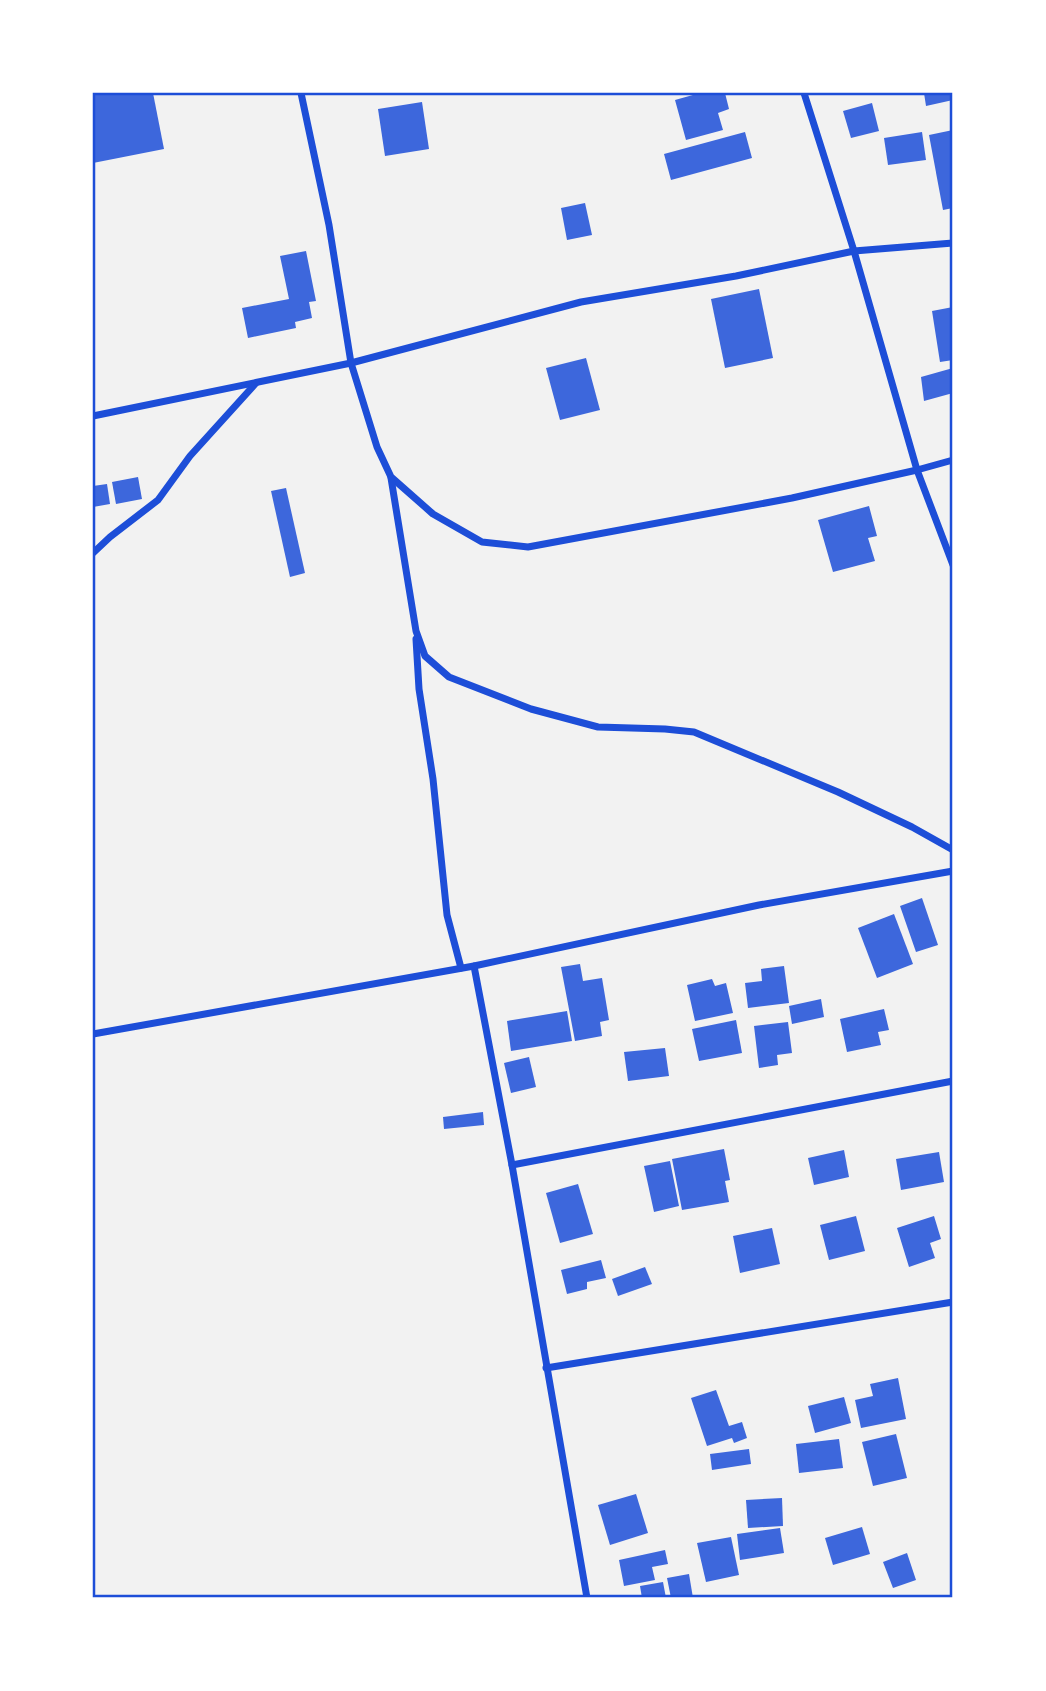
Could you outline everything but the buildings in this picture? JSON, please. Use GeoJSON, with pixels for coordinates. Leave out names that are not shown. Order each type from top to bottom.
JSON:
{"type":"FeatureCollection","features":[{"type":"Feature","properties":{"kind":"street"},"geometry":{"type":"LineString","coordinates":[[301,93],[329,225],[351,363],[377,447],[391,477],[416,631],[419,689],[433,779],[447,915],[461,968]]}},
{"type":"Feature","properties":{"kind":"street"},"geometry":{"type":"LineString","coordinates":[[804,93],[855,251],[917,470],[953,565]]}},
{"type":"Feature","properties":{"kind":"street"},"geometry":{"type":"LineString","coordinates":[[93,416],[351,363],[581,302],[736,276],[855,251],[953,243]]}},
{"type":"Feature","properties":{"kind":"street"},"geometry":{"type":"LineString","coordinates":[[93,553],[158,500],[190,456],[256,383]]}},
{"type":"Feature","properties":{"kind":"street"},"geometry":{"type":"LineString","coordinates":[[391,477],[433,514],[482,542],[528,547],[792,498],[953,460]]}},
{"type":"Feature","properties":{"kind":"street"},"geometry":{"type":"LineString","coordinates":[[416,631],[425,656],[449,677],[480,691],[531,709],[598,727],[694,732],[838,792],[953,850]]}},
{"type":"Feature","properties":{"kind":"street"},"geometry":{"type":"LineString","coordinates":[[93,1034],[461,968],[759,905],[953,871]]}},
{"type":"Feature","properties":{"kind":"street"},"geometry":{"type":"LineString","coordinates":[[474,965],[512,1165],[587,1598]]}},
{"type":"Feature","properties":{"kind":"street"},"geometry":{"type":"LineString","coordinates":[[512,1165],[953,1081]]}},
{"type":"Feature","properties":{"kind":"street"},"geometry":{"type":"LineString","coordinates":[[546,1368],[953,1302]]}}]}
